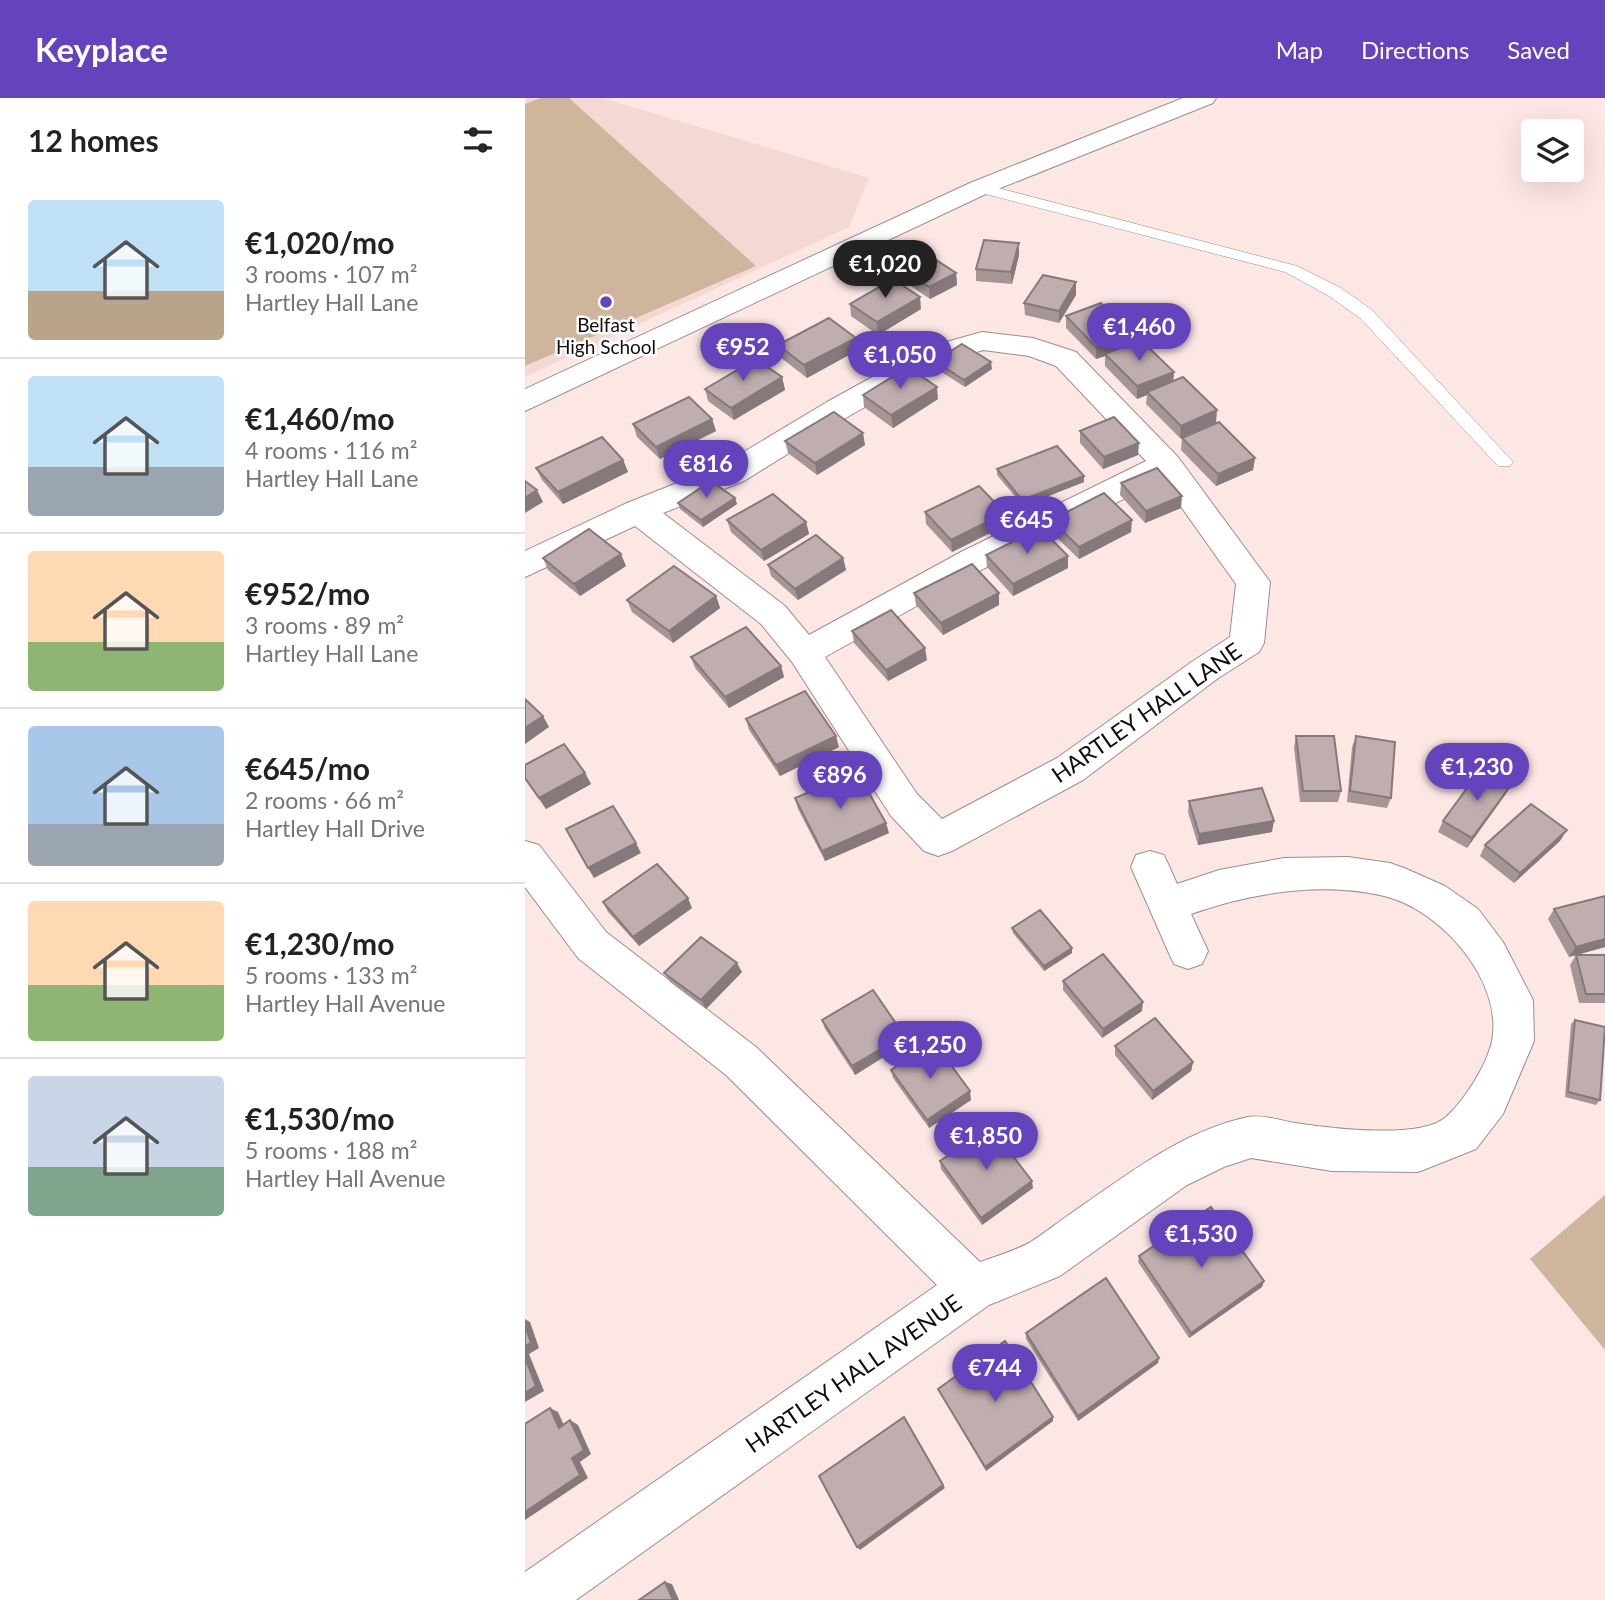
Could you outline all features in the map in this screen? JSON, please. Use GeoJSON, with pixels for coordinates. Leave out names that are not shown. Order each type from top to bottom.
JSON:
{"type":"FeatureCollection","features":[{"type":"Feature","properties":{"kind":"street"},"geometry":{"type":"LineString","coordinates":[[525,401],[979,188],[1205,98]]}},
{"type":"Feature","properties":{"kind":"street","name":"HARTLEY HALL LANE"},"geometry":{"type":"LineString","coordinates":[[525,565],[638,511],[733,473],[838,409],[935,355],[982,341],[1033,347],[1066,359],[1167,464],[1253,582],[1247,643],[1205,670],[1070,769],[938,840],[905,805],[804,653],[773,615],[638,511]]}},
{"type":"Feature","properties":{"kind":"street"},"geometry":{"type":"LineString","coordinates":[[804,653],[985,554],[1167,464]]}},
{"type":"Feature","properties":{"kind":"street"},"geometry":{"type":"LineString","coordinates":[[525,857],[592,945],[741,1061],[973,1288]]}},
{"type":"Feature","properties":{"kind":"street","name":"HARTLEY HALL AVENUE"},"geometry":{"type":"LineString","coordinates":[[531,1600],[973,1288],[1044,1260],[1171,1170],[1215,1149],[1251,1137],[1332,1150],[1418,1151],[1460,1134],[1487,1100],[1513,1041],[1512,1000],[1489,955],[1464,921],[1431,898],[1390,880],[1348,874],[1284,875],[1219,887],[1159,886],[1188,951]]}},
{"type":"Feature","properties":{"kind":"lane"},"geometry":{"type":"LineString","coordinates":[[979,188],[1291,269],[1335,292],[1366,314],[1504,462]]}},
{"type":"Feature","properties":{"kind":"shaded area","name":"Belfast High School"},"geometry":{"type":"Polygon","coordinates":[[[525,98],[602,98],[869,178],[849,227],[525,377],[525,98]]]}},
{"type":"Feature","properties":{"kind":"shaded area","name":"Belfast High School"},"geometry":{"type":"Polygon","coordinates":[[[541,98],[569,98],[756,266],[525,366],[525,104],[541,98]]]}},
{"type":"Feature","properties":{"kind":"shaded area"},"geometry":{"type":"Polygon","coordinates":[[[1605,1195],[1605,1350],[1530,1259],[1605,1195]]]}},
{"type":"Feature","properties":{"kind":"building"},"geometry":{"type":"Polygon","coordinates":[[[984,240],[1019,243],[1011,272],[976,269],[984,240]]]}},
{"type":"Feature","properties":{"kind":"building"},"geometry":{"type":"Polygon","coordinates":[[[924,252],[956,273],[929,287],[898,265],[924,252]]]}},
{"type":"Feature","properties":{"kind":"building"},"geometry":{"type":"Polygon","coordinates":[[[1043,275],[1076,282],[1059,311],[1024,303],[1043,275]]]}},
{"type":"Feature","properties":{"kind":"building"},"geometry":{"type":"Polygon","coordinates":[[[893,279],[920,297],[877,322],[850,304],[893,279]]]}},
{"type":"Feature","properties":{"kind":"building"},"geometry":{"type":"Polygon","coordinates":[[[1101,303],[1132,333],[1096,347],[1066,316],[1101,303]]]}},
{"type":"Feature","properties":{"kind":"building"},"geometry":{"type":"Polygon","coordinates":[[[829,318],[856,338],[804,365],[778,345],[829,318]]]}},
{"type":"Feature","properties":{"kind":"building"},"geometry":{"type":"Polygon","coordinates":[[[1141,340],[1174,372],[1137,386],[1105,354],[1141,340]]]}},
{"type":"Feature","properties":{"kind":"building"},"geometry":{"type":"Polygon","coordinates":[[[962,344],[991,362],[964,380],[935,361],[962,344]]]}},
{"type":"Feature","properties":{"kind":"building"},"geometry":{"type":"Polygon","coordinates":[[[756,359],[782,377],[731,408],[705,389],[756,359]]]}},
{"type":"Feature","properties":{"kind":"building"},"geometry":{"type":"Polygon","coordinates":[[[908,367],[937,387],[891,415],[863,395],[908,367]]]}},
{"type":"Feature","properties":{"kind":"building"},"geometry":{"type":"Polygon","coordinates":[[[1183,377],[1217,410],[1181,426],[1147,392],[1183,377]]]}},
{"type":"Feature","properties":{"kind":"building"},"geometry":{"type":"Polygon","coordinates":[[[689,397],[712,419],[656,447],[633,424],[689,397]]]}},
{"type":"Feature","properties":{"kind":"building"},"geometry":{"type":"Polygon","coordinates":[[[834,412],[863,433],[815,463],[785,441],[834,412]]]}},
{"type":"Feature","properties":{"kind":"building"},"geometry":{"type":"Polygon","coordinates":[[[1114,417],[1139,443],[1104,457],[1080,431],[1114,417]]]}},
{"type":"Feature","properties":{"kind":"building"},"geometry":{"type":"Polygon","coordinates":[[[1219,422],[1255,458],[1218,474],[1182,438],[1219,422]]]}},
{"type":"Feature","properties":{"kind":"building"},"geometry":{"type":"Polygon","coordinates":[[[602,437],[623,460],[558,492],[536,468],[602,437]]]}},
{"type":"Feature","properties":{"kind":"building"},"geometry":{"type":"Polygon","coordinates":[[[1057,446],[1084,476],[1022,500],[997,469],[1057,446]]]}},
{"type":"Feature","properties":{"kind":"building"},"geometry":{"type":"Polygon","coordinates":[[[1157,468],[1182,496],[1146,511],[1121,483],[1157,468]]]}},
{"type":"Feature","properties":{"kind":"building"},"geometry":{"type":"Polygon","coordinates":[[[525,481],[537,490],[525,498],[525,481]]]}},
{"type":"Feature","properties":{"kind":"building"},"geometry":{"type":"Polygon","coordinates":[[[711,481],[735,498],[701,520],[678,503],[711,481]]]}},
{"type":"Feature","properties":{"kind":"building"},"geometry":{"type":"Polygon","coordinates":[[[979,486],[1005,513],[951,540],[925,512],[979,486]]]}},
{"type":"Feature","properties":{"kind":"building"},"geometry":{"type":"Polygon","coordinates":[[[1104,493],[1132,520],[1079,547],[1051,520],[1104,493]]]}},
{"type":"Feature","properties":{"kind":"building"},"geometry":{"type":"Polygon","coordinates":[[[773,494],[806,522],[761,550],[727,520],[773,494]]]}},
{"type":"Feature","properties":{"kind":"building"},"geometry":{"type":"Polygon","coordinates":[[[1040,528],[1068,556],[1013,584],[986,555],[1040,528]]]}},
{"type":"Feature","properties":{"kind":"building"},"geometry":{"type":"Polygon","coordinates":[[[589,529],[621,554],[574,584],[543,558],[589,529]]]}},
{"type":"Feature","properties":{"kind":"building"},"geometry":{"type":"Polygon","coordinates":[[[816,535],[843,558],[795,589],[768,565],[816,535]]]}},
{"type":"Feature","properties":{"kind":"building"},"geometry":{"type":"Polygon","coordinates":[[[972,564],[999,593],[941,623],[914,593],[972,564]]]}},
{"type":"Feature","properties":{"kind":"building"},"geometry":{"type":"Polygon","coordinates":[[[674,566],[716,596],[669,631],[627,600],[674,566]]]}},
{"type":"Feature","properties":{"kind":"building"},"geometry":{"type":"Polygon","coordinates":[[[891,610],[925,648],[886,670],[852,631],[891,610]]]}},
{"type":"Feature","properties":{"kind":"building"},"geometry":{"type":"Polygon","coordinates":[[[746,627],[781,666],[725,697],[691,657],[746,627]]]}},
{"type":"Feature","properties":{"kind":"building"},"geometry":{"type":"Polygon","coordinates":[[[805,691],[836,736],[776,765],[746,719],[805,691]]]}},
{"type":"Feature","properties":{"kind":"building"},"geometry":{"type":"Polygon","coordinates":[[[525,699],[543,716],[525,728],[525,699]]]}},
{"type":"Feature","properties":{"kind":"building"},"geometry":{"type":"Polygon","coordinates":[[[1296,736],[1334,736],[1341,791],[1303,791],[1296,736]]]}},
{"type":"Feature","properties":{"kind":"building"},"geometry":{"type":"Polygon","coordinates":[[[1356,736],[1395,742],[1391,798],[1350,791],[1356,736]]]}},
{"type":"Feature","properties":{"kind":"building"},"geometry":{"type":"Polygon","coordinates":[[[564,744],[585,773],[539,798],[525,778],[525,765],[564,744]]]}},
{"type":"Feature","properties":{"kind":"building"},"geometry":{"type":"Polygon","coordinates":[[[1481,769],[1511,785],[1472,838],[1443,821],[1481,769]]]}},
{"type":"Feature","properties":{"kind":"building"},"geometry":{"type":"Polygon","coordinates":[[[857,772],[886,823],[822,851],[795,798],[857,772]]]}},
{"type":"Feature","properties":{"kind":"building"},"geometry":{"type":"Polygon","coordinates":[[[1262,788],[1274,821],[1199,834],[1189,801],[1262,788]]]}},
{"type":"Feature","properties":{"kind":"building"},"geometry":{"type":"Polygon","coordinates":[[[1531,804],[1567,830],[1520,873],[1485,845],[1531,804]]]}},
{"type":"Feature","properties":{"kind":"building"},"geometry":{"type":"Polygon","coordinates":[[[613,806],[636,843],[588,868],[566,829],[613,806]]]}},
{"type":"Feature","properties":{"kind":"building"},"geometry":{"type":"Polygon","coordinates":[[[657,864],[688,898],[633,937],[603,902],[657,864]]]}},
{"type":"Feature","properties":{"kind":"building"},"geometry":{"type":"Polygon","coordinates":[[[1605,896],[1605,939],[1576,947],[1554,909],[1605,896]]]}},
{"type":"Feature","properties":{"kind":"building"},"geometry":{"type":"Polygon","coordinates":[[[1040,910],[1072,948],[1044,966],[1012,928],[1040,910]]]}},
{"type":"Feature","properties":{"kind":"building"},"geometry":{"type":"Polygon","coordinates":[[[701,937],[737,963],[701,1000],[664,973],[701,937]]]}},
{"type":"Feature","properties":{"kind":"building"},"geometry":{"type":"Polygon","coordinates":[[[1103,954],[1143,1002],[1103,1029],[1063,981],[1103,954]]]}},
{"type":"Feature","properties":{"kind":"building"},"geometry":{"type":"Polygon","coordinates":[[[1576,955],[1605,955],[1605,994],[1586,994],[1576,955]]]}},
{"type":"Feature","properties":{"kind":"building"},"geometry":{"type":"Polygon","coordinates":[[[873,990],[904,1035],[852,1066],[822,1020],[873,990]]]}},
{"type":"Feature","properties":{"kind":"building"},"geometry":{"type":"Polygon","coordinates":[[[1155,1018],[1193,1062],[1153,1091],[1115,1046],[1155,1018]]]}},
{"type":"Feature","properties":{"kind":"building"},"geometry":{"type":"Polygon","coordinates":[[[1575,1020],[1605,1027],[1600,1100],[1568,1092],[1575,1020]]]}},
{"type":"Feature","properties":{"kind":"building"},"geometry":{"type":"Polygon","coordinates":[[[934,1042],[970,1091],[927,1120],[891,1070],[934,1042]]]}},
{"type":"Feature","properties":{"kind":"building"},"geometry":{"type":"Polygon","coordinates":[[[990,1126],[1032,1181],[981,1218],[940,1161],[990,1126]]]}},
{"type":"Feature","properties":{"kind":"building"},"geometry":{"type":"Polygon","coordinates":[[[1211,1207],[1264,1281],[1191,1333],[1139,1256],[1211,1207]]]}},
{"type":"Feature","properties":{"kind":"building"},"geometry":{"type":"Polygon","coordinates":[[[1106,1278],[1159,1358],[1078,1416],[1026,1333],[1106,1278]]]}},
{"type":"Feature","properties":{"kind":"building"},"geometry":{"type":"Polygon","coordinates":[[[525,1326],[531,1343],[525,1346],[525,1326]]]}},
{"type":"Feature","properties":{"kind":"building"},"geometry":{"type":"Polygon","coordinates":[[[1005,1341],[1053,1417],[985,1467],[938,1389],[1005,1341]]]}},
{"type":"Feature","properties":{"kind":"building"},"geometry":{"type":"Polygon","coordinates":[[[525,1358],[536,1386],[525,1393],[525,1358]]]}},
{"type":"Feature","properties":{"kind":"building"},"geometry":{"type":"Polygon","coordinates":[[[550,1408],[559,1428],[570,1420],[584,1450],[572,1458],[580,1475],[525,1512],[525,1424],[550,1408]]]}},
{"type":"Feature","properties":{"kind":"building"},"geometry":{"type":"Polygon","coordinates":[[[904,1417],[943,1485],[857,1547],[819,1476],[904,1417]]]}},
{"type":"Feature","properties":{"kind":"building"},"geometry":{"type":"Polygon","coordinates":[[[665,1582],[673,1600],[639,1600],[665,1582]]]}},
{"type":"Feature","properties":{"kind":"place","name":"Belfast High School"},"geometry":{"type":"Point","coordinates":[606,302]}}]}
